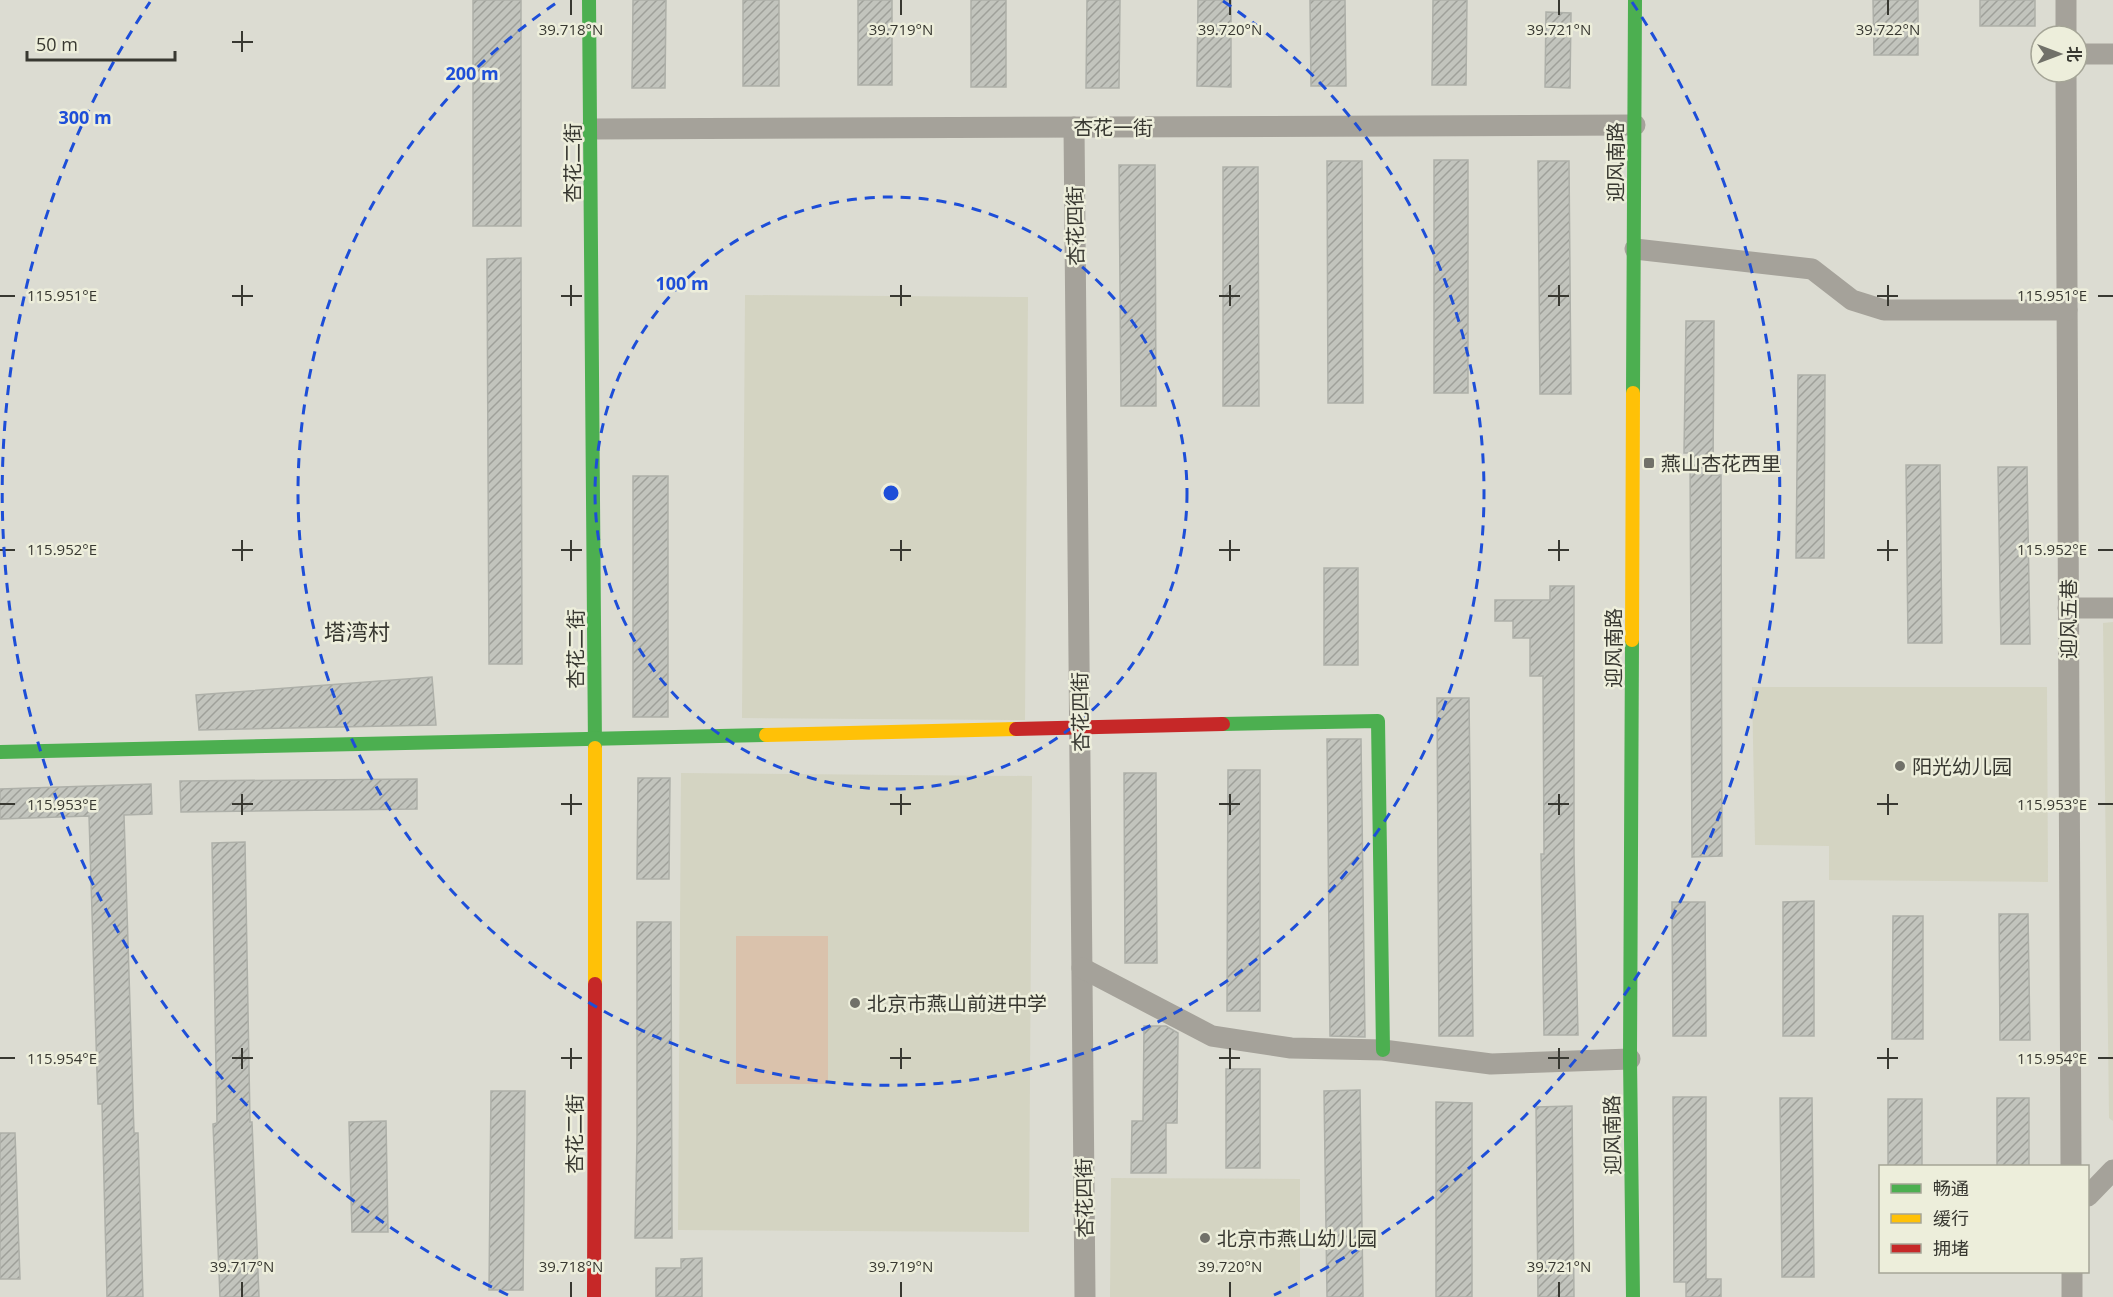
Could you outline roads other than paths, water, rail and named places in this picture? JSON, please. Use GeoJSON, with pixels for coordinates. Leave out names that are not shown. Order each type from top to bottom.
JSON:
{"type":"FeatureCollection","features":[{"type":"Feature","properties":{"kind":"street","name":"杏花二街"},"geometry":{"type":"LineString","coordinates":[[590,0],[594,1297]]}},
{"type":"Feature","properties":{"kind":"street","name":"迎风南路"},"geometry":{"type":"LineString","coordinates":[[1633,1297],[1630,1059],[1635,0]]}},
{"type":"Feature","properties":{"kind":"street"},"geometry":{"type":"LineString","coordinates":[[2066,0],[2066,24]]}},
{"type":"Feature","properties":{"kind":"street"},"geometry":{"type":"LineString","coordinates":[[2089,54],[2113,54]]}},
{"type":"Feature","properties":{"kind":"street","name":"迎风五巷"},"geometry":{"type":"LineString","coordinates":[[2066,84],[2071,1165]]}},
{"type":"Feature","properties":{"kind":"street","name":"杏花一街"},"geometry":{"type":"LineString","coordinates":[[591,129],[1635,125]]}},
{"type":"Feature","properties":{"kind":"street","name":"杏花四街"},"geometry":{"type":"LineString","coordinates":[[1074,127],[1085,1297]]}},
{"type":"Feature","properties":{"kind":"street"},"geometry":{"type":"LineString","coordinates":[[1635,249],[1812,269],[1852,300],[1884,310],[2067,310]]}},
{"type":"Feature","properties":{"kind":"street"},"geometry":{"type":"LineString","coordinates":[[2068,608],[2113,608]]}},
{"type":"Feature","properties":{"kind":"street"},"geometry":{"type":"LineString","coordinates":[[0,752],[1378,721],[1383,1050]]}},
{"type":"Feature","properties":{"kind":"street"},"geometry":{"type":"LineString","coordinates":[[1082,968],[1212,1036],[1291,1048],[1383,1050],[1491,1064],[1630,1059]]}},
{"type":"Feature","properties":{"kind":"street"},"geometry":{"type":"LineString","coordinates":[[2089,1195],[2113,1170]]}},
{"type":"Feature","properties":{"kind":"street"},"geometry":{"type":"LineString","coordinates":[[2072,1273],[2072,1297]]}},
{"type":"Feature","properties":{"kind":"place","name":"燕山杏花西里"},"geometry":{"type":"Point","coordinates":[1649,463]}},
{"type":"Feature","properties":{"kind":"place","name":"阳光幼儿园"},"geometry":{"type":"Point","coordinates":[1900,766]}},
{"type":"Feature","properties":{"kind":"place","name":"北京市燕山前进中学"},"geometry":{"type":"Point","coordinates":[855,1003]}},
{"type":"Feature","properties":{"kind":"place","name":"北京市燕山幼儿园"},"geometry":{"type":"Point","coordinates":[1205,1238]}},
{"type":"Feature","properties":{"kind":"district","name":"塔湾村"},"geometry":{"type":"Point","coordinates":[357,631]}}]}
